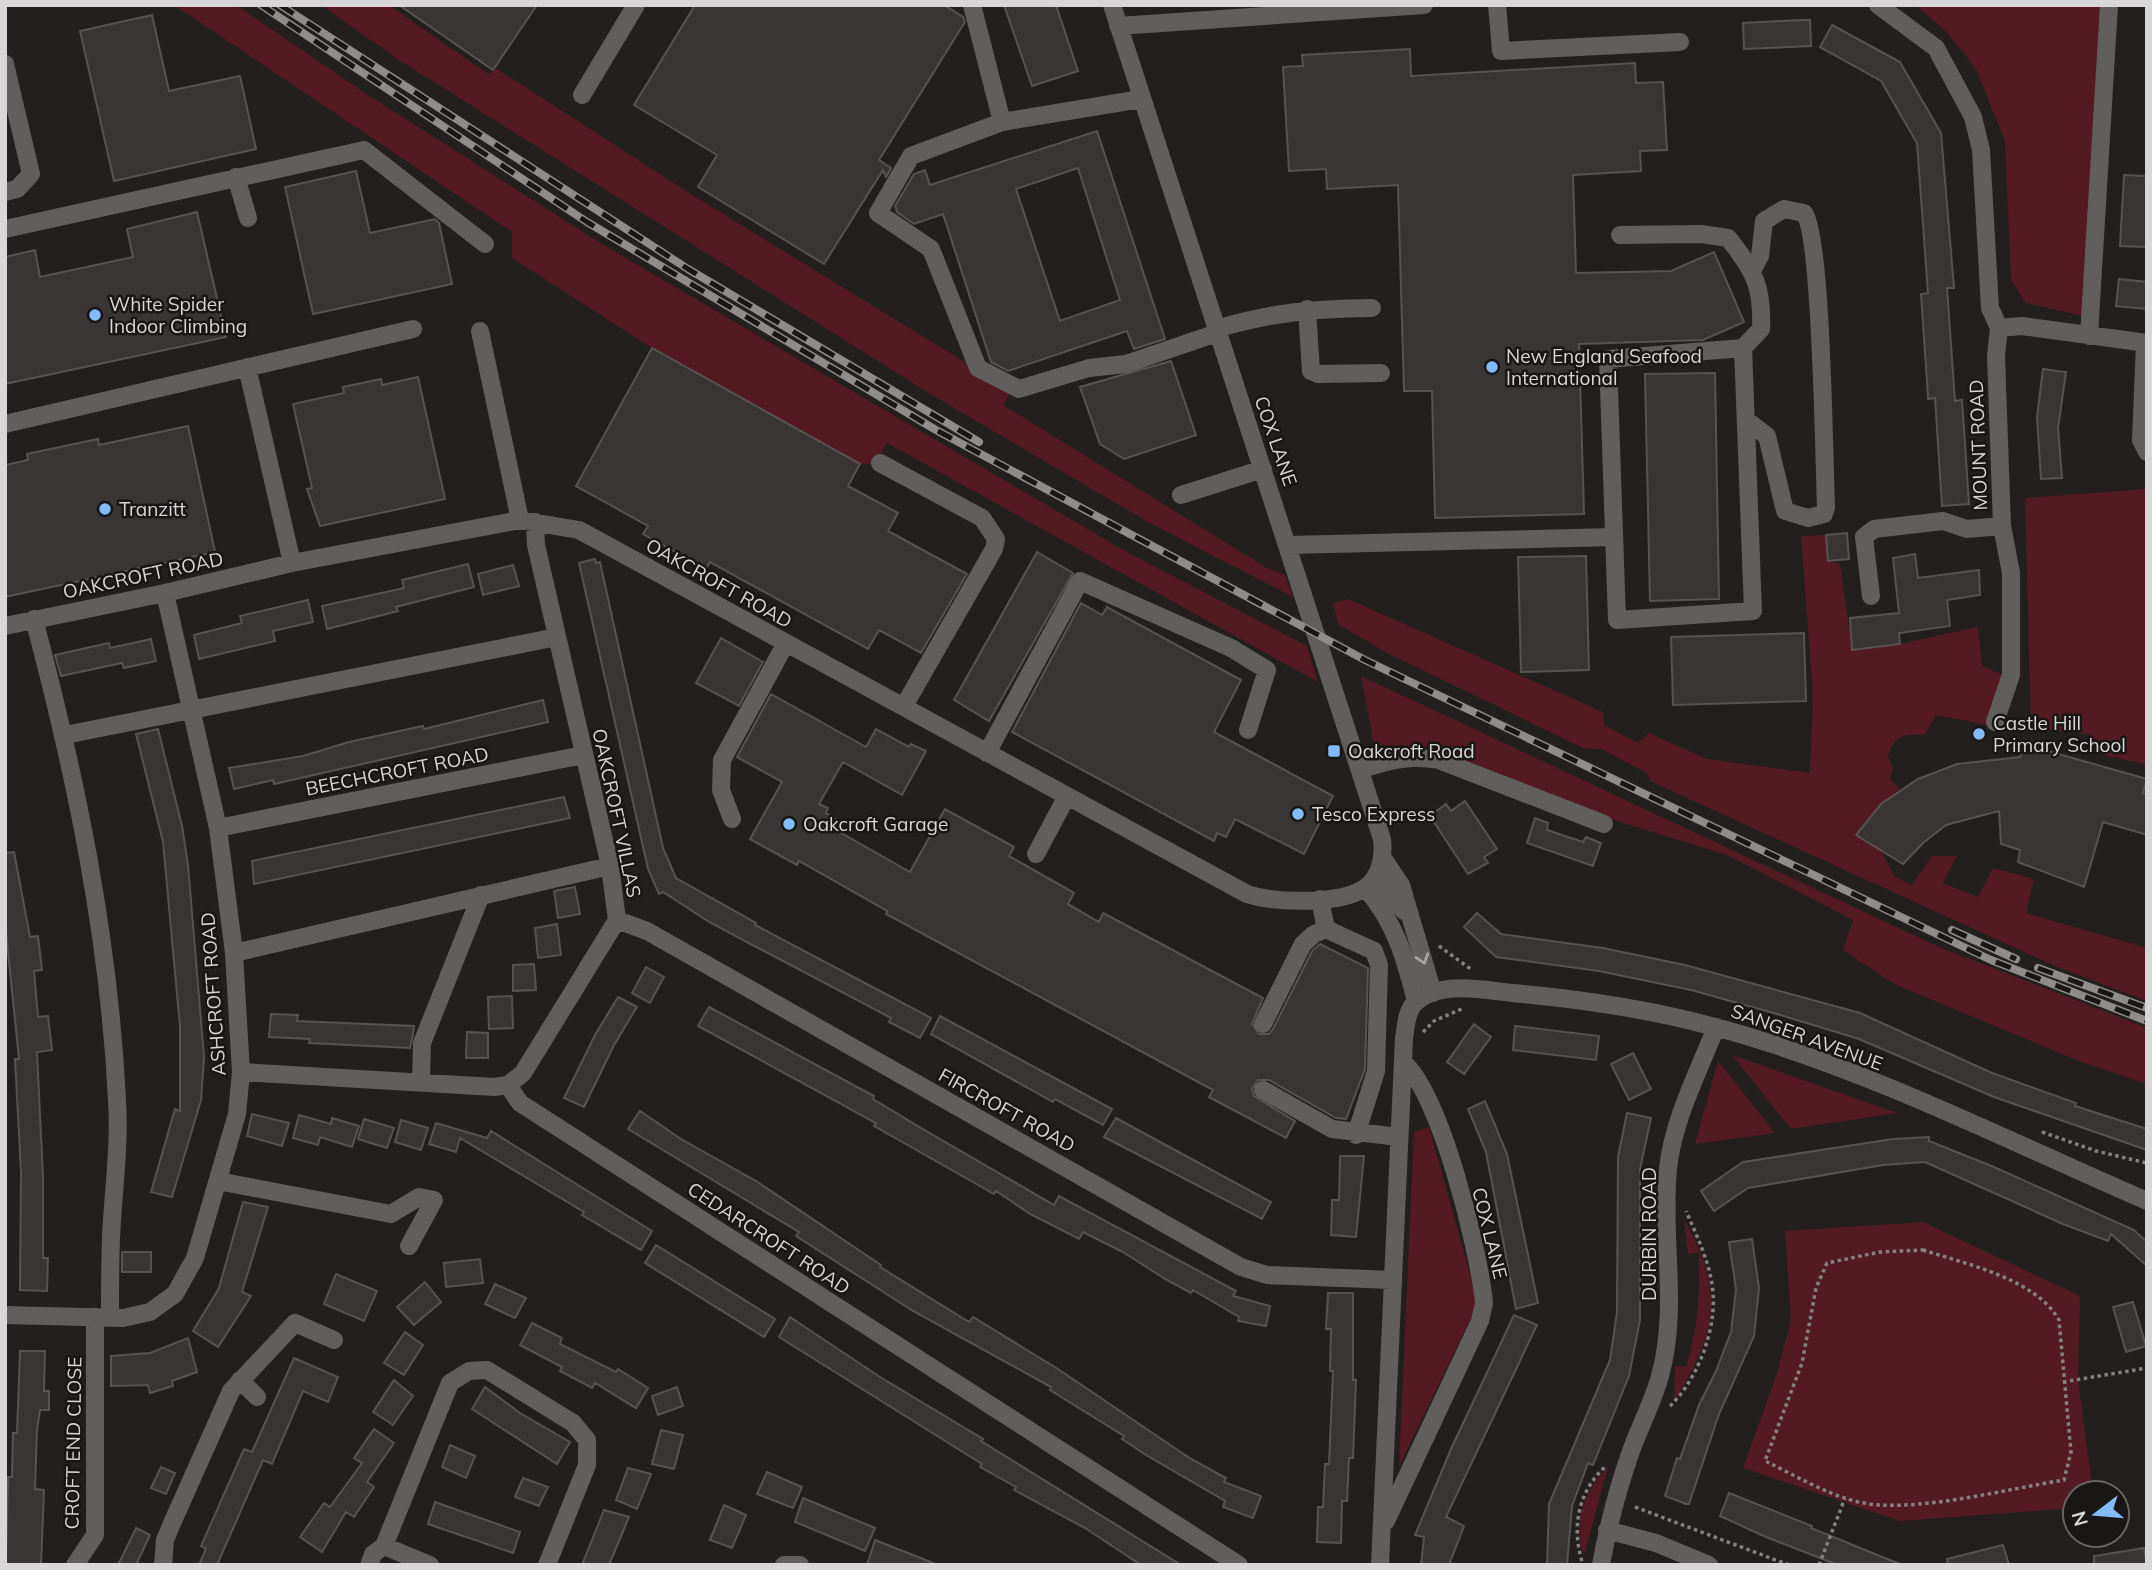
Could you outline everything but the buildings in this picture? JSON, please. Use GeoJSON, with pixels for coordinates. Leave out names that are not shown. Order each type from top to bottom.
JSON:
{"type":"FeatureCollection","features":[{"type":"Feature","properties":{"kind":"street"},"geometry":{"type":"LineString","coordinates":[[582,95],[636,5]]}},
{"type":"Feature","properties":{"kind":"street"},"geometry":{"type":"LineString","coordinates":[[972,5],[1002,122]]}},
{"type":"Feature","properties":{"kind":"street","name":"COX LANE"},"geometry":{"type":"LineString","coordinates":[[1112,5],[1216,331],[1362,769],[1382,839],[1375,874]]}},
{"type":"Feature","properties":{"kind":"street"},"geometry":{"type":"LineString","coordinates":[[1118,26],[1424,5]]}},
{"type":"Feature","properties":{"kind":"street"},"geometry":{"type":"LineString","coordinates":[[1497,5],[1501,51],[1680,42]]}},
{"type":"Feature","properties":{"kind":"street","name":"MOUNT ROAD"},"geometry":{"type":"LineString","coordinates":[[1871,596],[1864,537],[1874,529],[1943,521],[1967,529],[2002,526],[1996,356],[1999,328],[1990,308],[1981,150],[1973,117],[1936,48],[1878,5]]}},
{"type":"Feature","properties":{"kind":"street"},"geometry":{"type":"LineString","coordinates":[[2089,336],[2109,5]]}},
{"type":"Feature","properties":{"kind":"street"},"geometry":{"type":"LineString","coordinates":[[5,64],[31,174],[17,190],[5,192]]}},
{"type":"Feature","properties":{"kind":"street"},"geometry":{"type":"LineString","coordinates":[[1141,99],[1002,122],[911,156],[878,213],[931,249],[978,368],[1019,389],[1089,368],[1126,364],[1264,314],[1307,309],[1371,308]]}},
{"type":"Feature","properties":{"kind":"street"},"geometry":{"type":"LineString","coordinates":[[5,229],[364,150],[485,244]]}},
{"type":"Feature","properties":{"kind":"street"},"geometry":{"type":"LineString","coordinates":[[236,177],[248,218]]}},
{"type":"Feature","properties":{"kind":"street"},"geometry":{"type":"LineString","coordinates":[[1746,420],[1767,436],[1785,511],[1808,518],[1824,514],[1826,507],[1816,274],[1812,228],[1804,213],[1784,209],[1764,221],[1760,256],[1753,269]]}},
{"type":"Feature","properties":{"kind":"street"},"geometry":{"type":"LineString","coordinates":[[1619,235],[1700,234],[1728,237],[1753,269],[1762,307],[1762,329],[1744,348],[1608,359],[1617,620],[1753,611],[1744,348]]}},
{"type":"Feature","properties":{"kind":"street"},"geometry":{"type":"LineString","coordinates":[[1307,309],[1311,371],[1318,374],[1381,373]]}},
{"type":"Feature","properties":{"kind":"street"},"geometry":{"type":"LineString","coordinates":[[1999,328],[2022,326],[2146,343],[2141,440],[2147,452]]}},
{"type":"Feature","properties":{"kind":"street"},"geometry":{"type":"LineString","coordinates":[[5,424],[413,329]]}},
{"type":"Feature","properties":{"kind":"street","name":"OAKCROFT VILLAS"},"geometry":{"type":"LineString","coordinates":[[480,331],[527,521],[536,545],[610,866],[617,920],[523,1073],[508,1084]]}},
{"type":"Feature","properties":{"kind":"street"},"geometry":{"type":"LineString","coordinates":[[247,366],[292,563]]}},
{"type":"Feature","properties":{"kind":"street"},"geometry":{"type":"LineString","coordinates":[[880,463],[982,518],[996,539],[994,549],[904,706]]}},
{"type":"Feature","properties":{"kind":"street"},"geometry":{"type":"LineString","coordinates":[[1181,495],[1263,469]]}},
{"type":"Feature","properties":{"kind":"street","name":"OAKCROFT ROAD"},"geometry":{"type":"LineString","coordinates":[[5,626],[292,563],[527,521],[579,530],[1247,894],[1286,902],[1320,899],[1375,874]]}},
{"type":"Feature","properties":{"kind":"street"},"geometry":{"type":"LineString","coordinates":[[1996,722],[2011,675],[2011,573],[2002,526]]}},
{"type":"Feature","properties":{"kind":"street"},"geometry":{"type":"LineString","coordinates":[[1289,545],[1613,537]]}},
{"type":"Feature","properties":{"kind":"street"},"geometry":{"type":"LineString","coordinates":[[987,753],[1080,581],[1231,648],[1267,670],[1248,730]]}},
{"type":"Feature","properties":{"kind":"street","name":"ASHCROFT ROAD"},"geometry":{"type":"LineString","coordinates":[[5,1315],[103,1317],[150,1312],[175,1294],[195,1258],[237,1114],[241,1072],[234,953],[218,828],[165,593]]}},
{"type":"Feature","properties":{"kind":"street","name":"CROFT END CLOSE"},"geometry":{"type":"LineString","coordinates":[[34,619],[65,735],[89,852],[111,1011],[119,1155],[103,1317],[95,1535],[75,1565]]}},
{"type":"Feature","properties":{"kind":"street"},"geometry":{"type":"LineString","coordinates":[[65,735],[557,637]]}},
{"type":"Feature","properties":{"kind":"street"},"geometry":{"type":"LineString","coordinates":[[732,819],[721,790],[722,760],[786,643]]}},
{"type":"Feature","properties":{"kind":"street","name":"BEECHCROFT ROAD"},"geometry":{"type":"LineString","coordinates":[[218,828],[583,755]]}},
{"type":"Feature","properties":{"kind":"street"},"geometry":{"type":"LineString","coordinates":[[1362,769],[1396,758],[1418,756],[1439,760],[1604,824]]}},
{"type":"Feature","properties":{"kind":"street"},"geometry":{"type":"LineString","coordinates":[[1036,854],[1067,796]]}},
{"type":"Feature","properties":{"kind":"street"},"geometry":{"type":"LineString","coordinates":[[234,953],[610,866]]}},
{"type":"Feature","properties":{"kind":"street"},"geometry":{"type":"LineString","coordinates":[[1375,874],[1404,929],[1433,993],[1416,1001],[1404,929]]}},
{"type":"Feature","properties":{"kind":"street"},"geometry":{"type":"LineString","coordinates":[[421,1082],[422,1043],[481,895]]}},
{"type":"Feature","properties":{"kind":"street"},"geometry":{"type":"LineString","coordinates":[[1320,899],[1326,929]]}},
{"type":"Feature","properties":{"kind":"street","name":"FIRCROFT ROAD"},"geometry":{"type":"LineString","coordinates":[[617,920],[647,931],[1241,1267],[1267,1275],[1392,1280]]}},
{"type":"Feature","properties":{"kind":"street"},"geometry":{"type":"LineString","coordinates":[[1263,1024],[1304,944],[1314,934],[1326,929],[1374,951],[1379,965],[1376,1071],[1356,1135]]}},
{"type":"Feature","properties":{"kind":"street"},"geometry":{"type":"LineString","coordinates":[[1404,929],[1406,1021]]}},
{"type":"Feature","properties":{"kind":"street","name":"SANGER AVENUE"},"geometry":{"type":"LineString","coordinates":[[1433,993],[1466,989],[1585,1000],[1716,1027],[1847,1072],[2147,1201]]}},
{"type":"Feature","properties":{"kind":"street","name":"COX LANE"},"geometry":{"type":"LineString","coordinates":[[1380,1565],[1406,1021],[1416,1001]]}},
{"type":"Feature","properties":{"kind":"street","name":"DURBIN ROAD"},"geometry":{"type":"LineString","coordinates":[[1601,1565],[1607,1531],[1631,1452],[1660,1376],[1671,1297],[1666,1202],[1668,1166],[1676,1127],[1716,1027]]}},
{"type":"Feature","properties":{"kind":"street","name":"COX LANE"},"geometry":{"type":"LineString","coordinates":[[1381,1531],[1480,1321],[1484,1303],[1445,1139],[1423,1088],[1404,1056]]}},
{"type":"Feature","properties":{"kind":"street"},"geometry":{"type":"LineString","coordinates":[[241,1072],[495,1087],[508,1084]]}},
{"type":"Feature","properties":{"kind":"street","name":"CEDARCROFT ROAD"},"geometry":{"type":"LineString","coordinates":[[508,1084],[520,1103],[1239,1565]]}},
{"type":"Feature","properties":{"kind":"street"},"geometry":{"type":"LineString","coordinates":[[1263,1090],[1332,1129],[1356,1135],[1399,1137]]}},
{"type":"Feature","properties":{"kind":"street"},"geometry":{"type":"LineString","coordinates":[[218,1181],[391,1214],[419,1197],[434,1200],[409,1246]]}},
{"type":"Feature","properties":{"kind":"street"},"geometry":{"type":"LineString","coordinates":[[163,1565],[165,1540],[221,1410],[240,1380],[295,1323],[334,1340]]}},
{"type":"Feature","properties":{"kind":"street"},"geometry":{"type":"LineString","coordinates":[[369,1565],[373,1555],[383,1546],[450,1382],[469,1371],[487,1370],[573,1423],[587,1440],[587,1465],[547,1565]]}},
{"type":"Feature","properties":{"kind":"street"},"geometry":{"type":"LineString","coordinates":[[240,1380],[257,1397]]}},
{"type":"Feature","properties":{"kind":"street"},"geometry":{"type":"LineString","coordinates":[[1607,1531],[1656,1543],[1709,1565]]}},
{"type":"Feature","properties":{"kind":"street"},"geometry":{"type":"LineString","coordinates":[[383,1546],[430,1565]]}},
{"type":"Feature","properties":{"kind":"street"},"geometry":{"type":"LineString","coordinates":[[784,1565],[800,1565]]}},
{"type":"Feature","properties":{"kind":"path"},"geometry":{"type":"LineString","coordinates":[[1433,942],[1502,992]]}},
{"type":"Feature","properties":{"kind":"path"},"geometry":{"type":"LineString","coordinates":[[1404,1056],[1434,1021],[1468,1006]]}},
{"type":"Feature","properties":{"kind":"path"},"geometry":{"type":"LineString","coordinates":[[1661,1414],[1679,1398],[1700,1362],[1713,1324],[1715,1297],[1708,1260],[1683,1204]]}},
{"type":"Feature","properties":{"kind":"path"},"geometry":{"type":"LineString","coordinates":[[1923,1250],[1995,1273],[2050,1304],[2059,1320],[2071,1452],[2064,1480],[1920,1502],[1877,1505],[1846,1498],[1765,1461],[1801,1363],[1816,1288],[1827,1263],[1880,1252],[1923,1250]]}},
{"type":"Feature","properties":{"kind":"path"},"geometry":{"type":"LineString","coordinates":[[2063,1382],[2147,1368]]}},
{"type":"Feature","properties":{"kind":"path"},"geometry":{"type":"LineString","coordinates":[[1584,1565],[1579,1552],[1581,1499],[1592,1479],[1609,1463]]}},
{"type":"Feature","properties":{"kind":"path"},"geometry":{"type":"LineString","coordinates":[[1819,1565],[1846,1498]]}},
{"type":"Feature","properties":{"kind":"path"},"geometry":{"type":"LineString","coordinates":[[1635,1507],[1788,1565]]}},
{"type":"Feature","properties":{"kind":"path"},"geometry":{"type":"LineString","coordinates":[[270,1565],[292,1565]]}},
{"type":"Feature","properties":{"kind":"shaded area"},"geometry":{"type":"Polygon","coordinates":[[[174,5],[236,5],[368,95],[602,244],[1125,551],[1307,646],[1318,682],[887,443],[874,464],[860,464],[652,348],[512,258],[512,232],[174,5]]]}},
{"type":"Feature","properties":{"kind":"shaded area"},"geometry":{"type":"Polygon","coordinates":[[[321,5],[389,5],[488,74],[497,69],[697,198],[1012,391],[1003,405],[1267,568],[1285,575],[1293,597],[1148,522],[932,395],[399,60],[321,5]]]}},
{"type":"Feature","properties":{"kind":"shaded area"},"geometry":{"type":"Polygon","coordinates":[[[1915,5],[2105,5],[2084,316],[2026,303],[2011,280],[2005,141],[1976,69],[1946,31],[1915,5]]]}},
{"type":"Feature","properties":{"kind":"shaded area"},"geometry":{"type":"Polygon","coordinates":[[[2147,489],[2147,765],[2096,753],[2090,735],[2031,727],[2025,498],[2147,489]]]}},
{"type":"Feature","properties":{"kind":"shaded area"},"geometry":{"type":"Polygon","coordinates":[[[1826,535],[1828,561],[1840,564],[1852,649],[1895,645],[1978,627],[1982,666],[2012,679],[2003,728],[1936,715],[1925,735],[1906,735],[1893,744],[1888,757],[1893,768],[1890,778],[1900,789],[1868,818],[1857,835],[1881,851],[1895,877],[1912,885],[1932,856],[1957,856],[1943,883],[1978,897],[1993,868],[2034,879],[2026,913],[2147,948],[2147,1001],[2055,966],[1650,781],[1647,773],[1601,749],[1583,748],[1385,652],[1338,624],[1333,603],[1348,599],[1603,712],[1604,725],[1638,743],[1649,733],[1707,759],[1810,773],[1813,695],[1801,536],[1826,535]]]}},
{"type":"Feature","properties":{"kind":"shaded area"},"geometry":{"type":"Polygon","coordinates":[[[1361,676],[1937,946],[2147,1028],[2147,1084],[2079,1061],[1894,984],[1843,950],[1853,920],[1727,855],[1617,821],[1423,746],[1374,745],[1361,676]]]}},
{"type":"Feature","properties":{"kind":"shaded area"},"geometry":{"type":"Polygon","coordinates":[[[1732,1055],[1897,1113],[1791,1129],[1732,1055]]]}},
{"type":"Feature","properties":{"kind":"shaded area"},"geometry":{"type":"Polygon","coordinates":[[[1718,1061],[1775,1133],[1695,1144],[1718,1061]]]}},
{"type":"Feature","properties":{"kind":"shaded area"},"geometry":{"type":"Polygon","coordinates":[[[1429,1127],[1477,1299],[1475,1310],[1399,1466],[1414,1132],[1429,1127]]]}},
{"type":"Feature","properties":{"kind":"shaded area"},"geometry":{"type":"Polygon","coordinates":[[[1684,1219],[1697,1245],[1706,1269],[1711,1291],[1711,1312],[1700,1354],[1674,1402],[1675,1366],[1686,1367],[1696,1325],[1698,1296],[1699,1253],[1688,1254],[1684,1219]]]}},
{"type":"Feature","properties":{"kind":"shaded area"},"geometry":{"type":"Polygon","coordinates":[[[1923,1222],[2080,1296],[2078,1379],[2091,1479],[2061,1479],[2061,1509],[1900,1521],[1743,1468],[1777,1373],[1791,1320],[1785,1231],[1923,1222]]]}},
{"type":"Feature","properties":{"kind":"shaded area"},"geometry":{"type":"Polygon","coordinates":[[[1608,1467],[1584,1556],[1579,1532],[1582,1508],[1592,1486],[1608,1467]]]}},
{"type":"Feature","properties":{"kind":"railway"},"geometry":{"type":"LineString","coordinates":[[261,5],[587,222],[936,430],[1365,660],[1991,960],[2147,1021]]}},
{"type":"Feature","properties":{"kind":"railway"},"geometry":{"type":"LineString","coordinates":[[280,5],[688,269],[979,442]]}},
{"type":"Feature","properties":{"kind":"railway"},"geometry":{"type":"LineString","coordinates":[[1952,930],[2016,959]]}},
{"type":"Feature","properties":{"kind":"railway"},"geometry":{"type":"LineString","coordinates":[[2038,968],[2147,1008]]}},
{"type":"Feature","properties":{"kind":"place","name":"White Spider Indoor Climbing"},"geometry":{"type":"Point","coordinates":[95,315]}},
{"type":"Feature","properties":{"kind":"place","name":"New England Seafood International"},"geometry":{"type":"Point","coordinates":[1492,367]}},
{"type":"Feature","properties":{"kind":"place","name":"Tranzitt"},"geometry":{"type":"Point","coordinates":[105,509]}},
{"type":"Feature","properties":{"kind":"place","name":"Castle Hill Primary School"},"geometry":{"type":"Point","coordinates":[1979,734]}},
{"type":"Feature","properties":{"kind":"place","name":"Oakcroft Road"},"geometry":{"type":"Point","coordinates":[1334,751]}},
{"type":"Feature","properties":{"kind":"place","name":"Tesco Express"},"geometry":{"type":"Point","coordinates":[1298,814]}},
{"type":"Feature","properties":{"kind":"place","name":"Oakcroft Garage"},"geometry":{"type":"Point","coordinates":[789,824]}}]}
